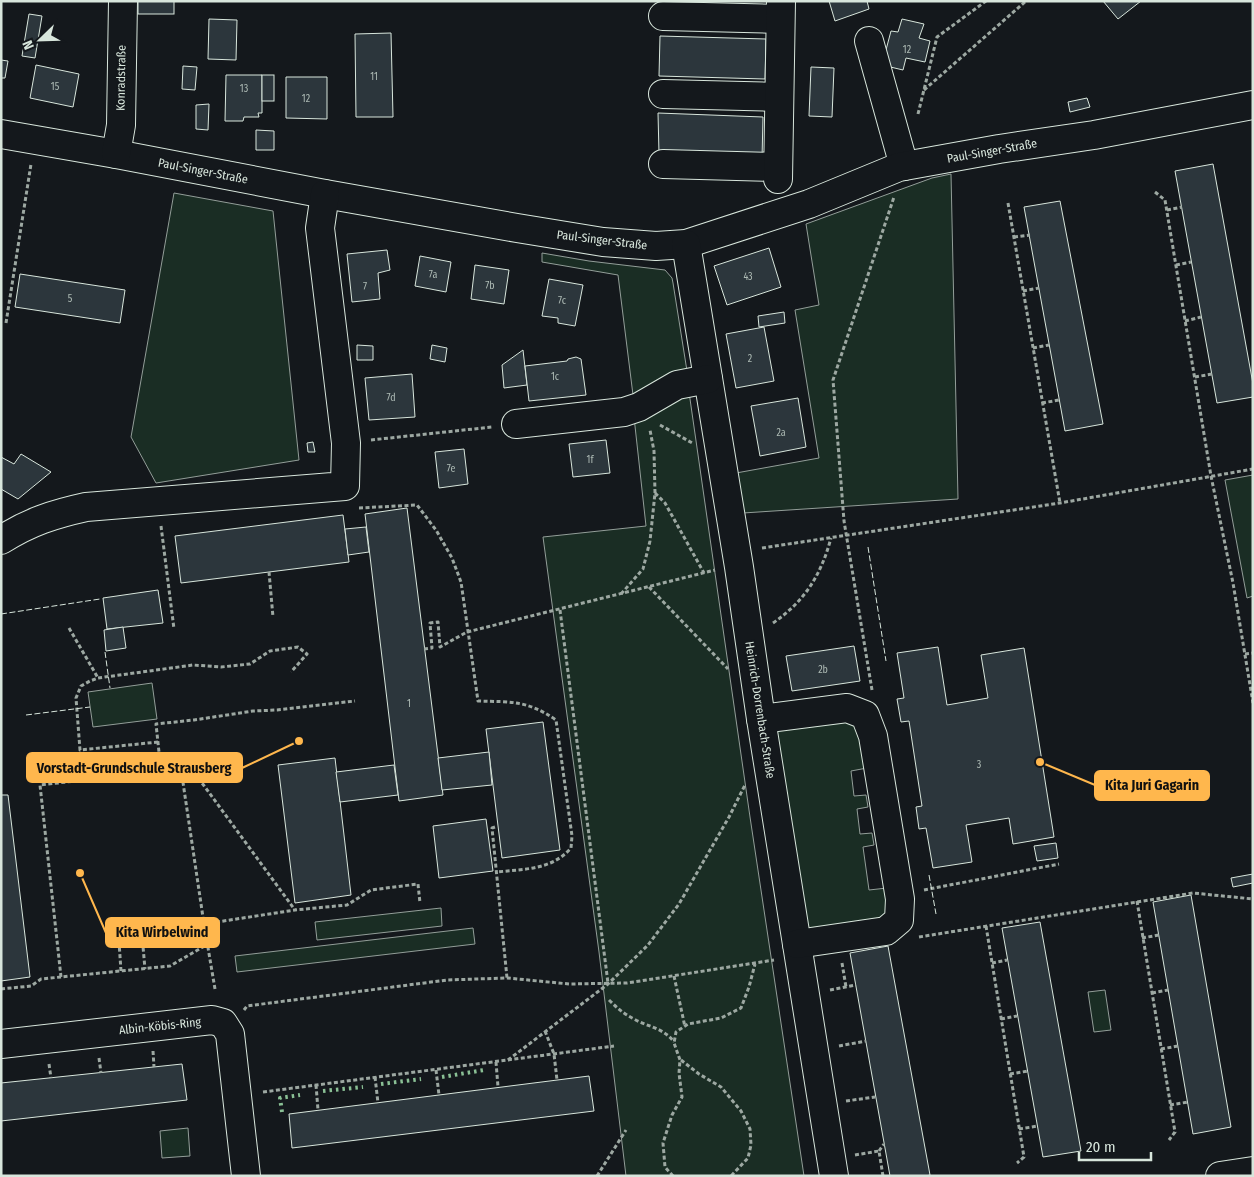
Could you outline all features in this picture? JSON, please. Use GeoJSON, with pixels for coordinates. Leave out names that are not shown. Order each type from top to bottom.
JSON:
{"type":"FeatureCollection","features":[{"type":"Feature","properties":{"kind":"street","name":"Konradstraße"},"geometry":{"type":"LineString","coordinates":[[116,154],[121,125],[123,1]]}},
{"type":"Feature","properties":{"kind":"street"},"geometry":{"type":"LineString","coordinates":[[663,16],[780,10],[778,173],[663,164]]}},
{"type":"Feature","properties":{"kind":"street"},"geometry":{"type":"LineString","coordinates":[[869,41],[904,166]]}},
{"type":"Feature","properties":{"kind":"street"},"geometry":{"type":"LineString","coordinates":[[663,94],[779,97]]}},
{"type":"Feature","properties":{"kind":"street","name":"Paul-Singer-Straße"},"geometry":{"type":"LineString","coordinates":[[1,134],[325,194],[603,242],[656,246],[686,244],[809,204],[904,166],[1114,131],[1253,105]]}},
{"type":"Feature","properties":{"kind":"street"},"geometry":{"type":"LineString","coordinates":[[1,540],[14,532],[55,514],[86,507],[345,486],[346,443],[320,228],[325,194]]}},
{"type":"Feature","properties":{"kind":"street","name":"Heinrich-Dorrenbach-Straße"},"geometry":{"type":"LineString","coordinates":[[686,244],[738,559],[761,719],[833,1167]]}},
{"type":"Feature","properties":{"kind":"street"},"geometry":{"type":"LineString","coordinates":[[516,424],[624,412],[646,412],[677,384],[708,379]]}},
{"type":"Feature","properties":{"kind":"street"},"geometry":{"type":"LineString","coordinates":[[761,719],[847,708],[865,715],[873,736],[899,895],[899,920],[886,931],[798,950]]}},
{"type":"Feature","properties":{"kind":"street","name":"Albin-Köbis-Ring"},"geometry":{"type":"LineString","coordinates":[[1,1044],[212,1020],[224,1023],[230,1034]]}},
{"type":"Feature","properties":{"kind":"street"},"geometry":{"type":"LineString","coordinates":[[230,1034],[246,1176]]}},
{"type":"Feature","properties":{"kind":"street"},"geometry":{"type":"LineString","coordinates":[[1220,1176],[1253,1170]]}},
{"type":"Feature","properties":{"kind":"path"},"geometry":{"type":"LineString","coordinates":[[917,117],[937,37],[986,1]]}},
{"type":"Feature","properties":{"kind":"path"},"geometry":{"type":"LineString","coordinates":[[924,90],[1026,1]]}},
{"type":"Feature","properties":{"kind":"path"},"geometry":{"type":"LineString","coordinates":[[6,323],[31,161]]}},
{"type":"Feature","properties":{"kind":"path"},"geometry":{"type":"LineString","coordinates":[[865,715],[873,695],[844,521],[832,380],[904,166]]}},
{"type":"Feature","properties":{"kind":"path"},"geometry":{"type":"LineString","coordinates":[[1155,192],[1165,200],[1167,210],[1211,476],[1233,583],[1253,703]]}},
{"type":"Feature","properties":{"kind":"path"},"geometry":{"type":"LineString","coordinates":[[1008,203],[1060,503]]}},
{"type":"Feature","properties":{"kind":"path"},"geometry":{"type":"LineString","coordinates":[[1167,210],[1182,207]]}},
{"type":"Feature","properties":{"kind":"path"},"geometry":{"type":"LineString","coordinates":[[1014,237],[1030,235]]}},
{"type":"Feature","properties":{"kind":"path"},"geometry":{"type":"LineString","coordinates":[[1176,265],[1191,262]]}},
{"type":"Feature","properties":{"kind":"path"},"geometry":{"type":"LineString","coordinates":[[1024,291],[1039,288]]}},
{"type":"Feature","properties":{"kind":"path"},"geometry":{"type":"LineString","coordinates":[[1185,321],[1202,317]]}},
{"type":"Feature","properties":{"kind":"path"},"geometry":{"type":"LineString","coordinates":[[1033,348],[1049,345]]}},
{"type":"Feature","properties":{"kind":"path"},"geometry":{"type":"LineString","coordinates":[[1194,377],[1212,374]]}},
{"type":"Feature","properties":{"kind":"path"},"geometry":{"type":"LineString","coordinates":[[1042,403],[1059,400]]}},
{"type":"Feature","properties":{"kind":"path"},"geometry":{"type":"LineString","coordinates":[[646,412],[697,446]]}},
{"type":"Feature","properties":{"kind":"path"},"geometry":{"type":"LineString","coordinates":[[621,594],[643,569],[650,541],[655,493],[654,451],[646,412]]}},
{"type":"Feature","properties":{"kind":"path"},"geometry":{"type":"LineString","coordinates":[[346,443],[516,424]]}},
{"type":"Feature","properties":{"kind":"path"},"geometry":{"type":"LineString","coordinates":[[424,649],[440,647],[467,632],[704,572],[738,559],[831,538],[1060,503],[1253,469]]}},
{"type":"Feature","properties":{"kind":"path"},"geometry":{"type":"LineString","coordinates":[[655,493],[665,503],[704,572]]}},
{"type":"Feature","properties":{"kind":"path"},"geometry":{"type":"LineString","coordinates":[[354,508],[417,505],[436,530],[452,558],[461,582],[478,701],[522,703],[540,709],[556,720],[572,836],[571,848],[565,855],[546,866],[497,872]]}},
{"type":"Feature","properties":{"kind":"path"},"geometry":{"type":"LineString","coordinates":[[160,521],[174,630]]}},
{"type":"Feature","properties":{"kind":"path"},"geometry":{"type":"LineString","coordinates":[[747,628],[772,623],[790,612],[806,594],[826,556],[831,538]]}},
{"type":"Feature","properties":{"kind":"path"},"geometry":{"type":"LineString","coordinates":[[269,572],[273,617]]}},
{"type":"Feature","properties":{"kind":"path"},"geometry":{"type":"LineString","coordinates":[[648,587],[730,672]]}},
{"type":"Feature","properties":{"kind":"path"},"geometry":{"type":"LineString","coordinates":[[560,610],[608,984]]}},
{"type":"Feature","properties":{"kind":"path"},"geometry":{"type":"LineString","coordinates":[[432,648],[430,623],[438,622],[440,647]]}},
{"type":"Feature","properties":{"kind":"path"},"geometry":{"type":"LineString","coordinates":[[69,628],[98,678]]}},
{"type":"Feature","properties":{"kind":"path"},"geometry":{"type":"LineString","coordinates":[[158,742],[80,750],[76,698],[81,686],[98,678],[192,665],[221,667],[250,664],[270,651],[298,647],[307,654],[292,672]]}},
{"type":"Feature","properties":{"kind":"path"},"geometry":{"type":"LineString","coordinates":[[1245,654],[1253,653]]}},
{"type":"Feature","properties":{"kind":"path"},"geometry":{"type":"LineString","coordinates":[[162,771],[156,724],[252,711],[355,701]]}},
{"type":"Feature","properties":{"kind":"path"},"geometry":{"type":"LineString","coordinates":[[60,977],[40,784],[191,768],[295,910]]}},
{"type":"Feature","properties":{"kind":"path"},"geometry":{"type":"LineString","coordinates":[[181,769],[215,989]]}},
{"type":"Feature","properties":{"kind":"path"},"geometry":{"type":"LineString","coordinates":[[508,1060],[608,984],[648,945],[679,904],[746,784]]}},
{"type":"Feature","properties":{"kind":"path"},"geometry":{"type":"LineString","coordinates":[[495,827],[492,828],[506,978]]}},
{"type":"Feature","properties":{"kind":"path"},"geometry":{"type":"LineString","coordinates":[[899,895],[1059,864]]}},
{"type":"Feature","properties":{"kind":"path"},"geometry":{"type":"LineString","coordinates":[[204,924],[295,910],[347,905],[371,890],[418,884],[420,903]]}},
{"type":"Feature","properties":{"kind":"path"},"geometry":{"type":"LineString","coordinates":[[918,937],[1193,893],[1253,899]]}},
{"type":"Feature","properties":{"kind":"path"},"geometry":{"type":"LineString","coordinates":[[1136,902],[1175,1132],[1169,1140]]}},
{"type":"Feature","properties":{"kind":"path"},"geometry":{"type":"LineString","coordinates":[[121,971],[118,928],[141,924],[145,969]]}},
{"type":"Feature","properties":{"kind":"path"},"geometry":{"type":"LineString","coordinates":[[986,926],[1024,1157],[1017,1163]]}},
{"type":"Feature","properties":{"kind":"path"},"geometry":{"type":"LineString","coordinates":[[1142,938],[1159,935]]}},
{"type":"Feature","properties":{"kind":"path"},"geometry":{"type":"LineString","coordinates":[[1,989],[31,986],[41,979],[170,966],[208,944]]}},
{"type":"Feature","properties":{"kind":"path"},"geometry":{"type":"LineString","coordinates":[[230,1034],[243,1031],[241,1013],[247,1006],[447,980],[506,978],[569,984],[627,983],[755,964],[798,950]]}},
{"type":"Feature","properties":{"kind":"path"},"geometry":{"type":"LineString","coordinates":[[842,959],[846,987]]}},
{"type":"Feature","properties":{"kind":"path"},"geometry":{"type":"LineString","coordinates":[[992,963],[1007,960]]}},
{"type":"Feature","properties":{"kind":"path"},"geometry":{"type":"LineString","coordinates":[[674,1043],[676,1032],[688,1024],[721,1018],[741,1008],[755,964]]}},
{"type":"Feature","properties":{"kind":"path"},"geometry":{"type":"LineString","coordinates":[[674,976],[685,1027]]}},
{"type":"Feature","properties":{"kind":"path"},"geometry":{"type":"LineString","coordinates":[[1152,993],[1168,990]]}},
{"type":"Feature","properties":{"kind":"path"},"geometry":{"type":"LineString","coordinates":[[609,1000],[623,1013],[636,1021],[661,1030],[670,1036],[674,1043],[680,1060],[679,1073],[682,1097],[672,1115],[663,1143],[665,1167],[673,1176]]}},
{"type":"Feature","properties":{"kind":"path"},"geometry":{"type":"LineString","coordinates":[[1001,1019],[1017,1016]]}},
{"type":"Feature","properties":{"kind":"path"},"geometry":{"type":"LineString","coordinates":[[545,1031],[554,1054],[557,1080]]}},
{"type":"Feature","properties":{"kind":"path"},"geometry":{"type":"LineString","coordinates":[[152,1043],[154,1067]]}},
{"type":"Feature","properties":{"kind":"path"},"geometry":{"type":"LineString","coordinates":[[237,1095],[614,1046]]}},
{"type":"Feature","properties":{"kind":"path"},"geometry":{"type":"LineString","coordinates":[[1161,1049],[1178,1046]]}},
{"type":"Feature","properties":{"kind":"path"},"geometry":{"type":"LineString","coordinates":[[98,1050],[101,1072]]}},
{"type":"Feature","properties":{"kind":"path"},"geometry":{"type":"LineString","coordinates":[[48,1056],[51,1078]]}},
{"type":"Feature","properties":{"kind":"path"},"geometry":{"type":"LineString","coordinates":[[680,1060],[721,1087],[741,1110],[750,1129],[751,1145],[748,1158],[731,1176]]}},
{"type":"Feature","properties":{"kind":"path"},"geometry":{"type":"LineString","coordinates":[[496,1062],[498,1088]]}},
{"type":"Feature","properties":{"kind":"path"},"geometry":{"type":"LineString","coordinates":[[436,1070],[438,1095]]}},
{"type":"Feature","properties":{"kind":"path"},"geometry":{"type":"LineString","coordinates":[[1010,1074],[1028,1071]]}},
{"type":"Feature","properties":{"kind":"path"},"geometry":{"type":"LineString","coordinates":[[375,1077],[378,1103]]}},
{"type":"Feature","properties":{"kind":"path"},"geometry":{"type":"LineString","coordinates":[[316,1085],[318,1110]]}},
{"type":"Feature","properties":{"kind":"path"},"geometry":{"type":"LineString","coordinates":[[1170,1105],[1188,1102]]}},
{"type":"Feature","properties":{"kind":"path"},"geometry":{"type":"LineString","coordinates":[[1019,1129],[1038,1126]]}},
{"type":"Feature","properties":{"kind":"path"},"geometry":{"type":"LineString","coordinates":[[598,1176],[626,1130]]}},
{"type":"Feature","properties":{"kind":"path"},"geometry":{"type":"LineString","coordinates":[[833,1167],[879,1151],[884,1144]]}},
{"type":"Feature","properties":{"kind":"path"},"geometry":{"type":"LineString","coordinates":[[879,1151],[883,1176]]}},
{"type":"Feature","properties":{"kind":"path"},"geometry":{"type":"LineString","coordinates":[[735,1172],[739,1176]]}},
{"type":"Feature","properties":{"kind":"green space"},"geometry":{"type":"Polygon","coordinates":[[[951,174],[958,499],[743,513],[736,473],[819,458],[795,310],[819,305],[806,224],[932,178],[951,174]]]}},
{"type":"Feature","properties":{"kind":"green space"},"geometry":{"type":"Polygon","coordinates":[[[174,193],[273,211],[299,460],[156,483],[131,437],[174,193]]]}},
{"type":"Feature","properties":{"kind":"green space"},"geometry":{"type":"Polygon","coordinates":[[[542,253],[665,270],[672,278],[687,371],[634,403],[618,275],[542,262],[542,253]]]}},
{"type":"Feature","properties":{"kind":"green space"},"geometry":{"type":"Polygon","coordinates":[[[689,392],[804,1176],[626,1176],[599,952],[543,537],[646,526],[634,417],[689,392]]]}},
{"type":"Feature","properties":{"kind":"green space"},"geometry":{"type":"Polygon","coordinates":[[[1253,475],[1253,596],[1247,598],[1225,480],[1253,475]]]}},
{"type":"Feature","properties":{"kind":"green space"},"geometry":{"type":"Polygon","coordinates":[[[152,683],[157,719],[93,727],[88,692],[152,683]]]}},
{"type":"Feature","properties":{"kind":"green space"},"geometry":{"type":"Polygon","coordinates":[[[840,717],[857,723],[867,768],[851,771],[854,796],[866,795],[868,807],[857,809],[860,834],[872,833],[874,845],[863,847],[869,890],[887,888],[890,912],[878,922],[807,929],[774,734],[777,729],[840,717]]]}},
{"type":"Feature","properties":{"kind":"green space"},"geometry":{"type":"Polygon","coordinates":[[[441,908],[442,926],[317,940],[315,922],[441,908]]]}},
{"type":"Feature","properties":{"kind":"green space"},"geometry":{"type":"Polygon","coordinates":[[[473,928],[475,944],[237,972],[235,956],[473,928]]]}},
{"type":"Feature","properties":{"kind":"green space"},"geometry":{"type":"Polygon","coordinates":[[[1105,990],[1111,1030],[1094,1032],[1088,992],[1105,990]]]}},
{"type":"Feature","properties":{"kind":"green space"},"geometry":{"type":"Polygon","coordinates":[[[188,1128],[190,1156],[162,1158],[160,1131],[188,1128]]]}},
{"type":"Feature","properties":{"kind":"building"},"geometry":{"type":"Polygon","coordinates":[[[138,1],[174,1],[174,14],[138,14],[138,1]]]}},
{"type":"Feature","properties":{"kind":"building"},"geometry":{"type":"Polygon","coordinates":[[[829,1],[867,1],[869,9],[835,21],[829,1]]]}},
{"type":"Feature","properties":{"kind":"building"},"geometry":{"type":"Polygon","coordinates":[[[1103,1],[1141,1],[1118,19],[1103,1]]]}},
{"type":"Feature","properties":{"kind":"building"},"geometry":{"type":"Polygon","coordinates":[[[29,14],[42,16],[35,58],[22,56],[29,14]]]}},
{"type":"Feature","properties":{"kind":"building"},"geometry":{"type":"Polygon","coordinates":[[[209,19],[237,20],[236,60],[208,59],[209,19]]]}},
{"type":"Feature","properties":{"kind":"building"},"geometry":{"type":"Polygon","coordinates":[[[902,19],[924,24],[919,38],[930,41],[925,62],[906,58],[903,70],[882,65],[891,31],[898,32],[902,19]]]}},
{"type":"Feature","properties":{"kind":"building"},"geometry":{"type":"Polygon","coordinates":[[[391,33],[393,117],[356,117],[355,34],[391,33]]]}},
{"type":"Feature","properties":{"kind":"building"},"geometry":{"type":"Polygon","coordinates":[[[660,36],[766,39],[765,79],[659,76],[660,36]]]}},
{"type":"Feature","properties":{"kind":"building"},"geometry":{"type":"Polygon","coordinates":[[[1,60],[8,61],[5,78],[1,78],[1,60]]]}},
{"type":"Feature","properties":{"kind":"building"},"geometry":{"type":"Polygon","coordinates":[[[36,65],[79,74],[73,107],[30,98],[36,65]]]}},
{"type":"Feature","properties":{"kind":"building"},"geometry":{"type":"Polygon","coordinates":[[[183,66],[197,67],[195,90],[182,89],[183,66]]]}},
{"type":"Feature","properties":{"kind":"building"},"geometry":{"type":"Polygon","coordinates":[[[811,67],[834,68],[832,117],[809,116],[811,67]]]}},
{"type":"Feature","properties":{"kind":"building"},"geometry":{"type":"Polygon","coordinates":[[[226,75],[262,75],[262,113],[258,113],[259,117],[244,117],[243,121],[225,121],[226,75]]]}},
{"type":"Feature","properties":{"kind":"building"},"geometry":{"type":"Polygon","coordinates":[[[262,75],[274,75],[274,101],[262,101],[262,75]]]}},
{"type":"Feature","properties":{"kind":"building"},"geometry":{"type":"Polygon","coordinates":[[[286,77],[327,77],[327,119],[286,118],[286,77]]]}},
{"type":"Feature","properties":{"kind":"building"},"geometry":{"type":"Polygon","coordinates":[[[1087,98],[1090,107],[1070,112],[1068,102],[1087,98]]]}},
{"type":"Feature","properties":{"kind":"building"},"geometry":{"type":"Polygon","coordinates":[[[209,104],[208,130],[196,129],[196,105],[209,104]]]}},
{"type":"Feature","properties":{"kind":"building"},"geometry":{"type":"Polygon","coordinates":[[[658,113],[763,117],[762,159],[659,154],[658,113]]]}},
{"type":"Feature","properties":{"kind":"building"},"geometry":{"type":"Polygon","coordinates":[[[256,130],[274,131],[274,150],[256,150],[256,130]]]}},
{"type":"Feature","properties":{"kind":"building"},"geometry":{"type":"Polygon","coordinates":[[[1213,164],[1253,384],[1253,397],[1217,403],[1175,171],[1213,164]]]}},
{"type":"Feature","properties":{"kind":"building"},"geometry":{"type":"Polygon","coordinates":[[[1060,201],[1103,424],[1065,431],[1024,207],[1060,201]]]}},
{"type":"Feature","properties":{"kind":"building"},"geometry":{"type":"Polygon","coordinates":[[[769,248],[781,287],[727,305],[714,266],[769,248]]]}},
{"type":"Feature","properties":{"kind":"building"},"geometry":{"type":"Polygon","coordinates":[[[387,250],[390,270],[378,273],[380,299],[352,302],[347,254],[387,250]]]}},
{"type":"Feature","properties":{"kind":"building"},"geometry":{"type":"Polygon","coordinates":[[[420,256],[451,262],[446,292],[415,286],[420,256]]]}},
{"type":"Feature","properties":{"kind":"building"},"geometry":{"type":"Polygon","coordinates":[[[475,265],[509,270],[504,304],[471,299],[475,265]]]}},
{"type":"Feature","properties":{"kind":"building"},"geometry":{"type":"Polygon","coordinates":[[[20,274],[125,290],[120,323],[15,307],[20,274]]]}},
{"type":"Feature","properties":{"kind":"building"},"geometry":{"type":"Polygon","coordinates":[[[549,279],[583,285],[575,326],[558,323],[558,318],[542,316],[549,279]]]}},
{"type":"Feature","properties":{"kind":"building"},"geometry":{"type":"Polygon","coordinates":[[[784,312],[785,323],[759,327],[758,316],[784,312]]]}},
{"type":"Feature","properties":{"kind":"building"},"geometry":{"type":"Polygon","coordinates":[[[764,327],[774,381],[736,388],[726,334],[764,327]]]}},
{"type":"Feature","properties":{"kind":"building"},"geometry":{"type":"Polygon","coordinates":[[[357,345],[373,346],[373,360],[357,360],[357,345]]]}},
{"type":"Feature","properties":{"kind":"building"},"geometry":{"type":"Polygon","coordinates":[[[432,345],[447,348],[445,362],[430,359],[432,345]]]}},
{"type":"Feature","properties":{"kind":"building"},"geometry":{"type":"Polygon","coordinates":[[[523,350],[527,385],[504,388],[502,365],[523,350]]]}},
{"type":"Feature","properties":{"kind":"building"},"geometry":{"type":"Polygon","coordinates":[[[576,357],[581,359],[586,395],[529,401],[525,366],[567,361],[576,357]]]}},
{"type":"Feature","properties":{"kind":"building"},"geometry":{"type":"Polygon","coordinates":[[[412,374],[415,417],[369,420],[365,378],[412,374]]]}},
{"type":"Feature","properties":{"kind":"building"},"geometry":{"type":"Polygon","coordinates":[[[798,398],[806,447],[760,456],[751,406],[798,398]]]}},
{"type":"Feature","properties":{"kind":"building"},"geometry":{"type":"Polygon","coordinates":[[[606,440],[610,473],[573,477],[569,444],[606,440]]]}},
{"type":"Feature","properties":{"kind":"building"},"geometry":{"type":"Polygon","coordinates":[[[313,442],[315,452],[308,452],[307,443],[313,442]]]}},
{"type":"Feature","properties":{"kind":"building"},"geometry":{"type":"Polygon","coordinates":[[[464,449],[468,484],[439,488],[435,452],[464,449]]]}},
{"type":"Feature","properties":{"kind":"building"},"geometry":{"type":"Polygon","coordinates":[[[21,454],[51,472],[18,499],[1,489],[1,457],[14,464],[21,454]]]}},
{"type":"Feature","properties":{"kind":"building"},"geometry":{"type":"Polygon","coordinates":[[[407,508],[443,795],[399,801],[365,514],[407,508]]]}},
{"type":"Feature","properties":{"kind":"building"},"geometry":{"type":"Polygon","coordinates":[[[343,515],[349,562],[181,583],[175,536],[343,515]]]}},
{"type":"Feature","properties":{"kind":"building"},"geometry":{"type":"Polygon","coordinates":[[[366,527],[369,552],[348,555],[345,529],[366,527]]]}},
{"type":"Feature","properties":{"kind":"building"},"geometry":{"type":"Polygon","coordinates":[[[158,590],[163,623],[107,629],[103,598],[158,590]]]}},
{"type":"Feature","properties":{"kind":"building"},"geometry":{"type":"Polygon","coordinates":[[[123,627],[126,648],[106,651],[104,630],[123,627]]]}},
{"type":"Feature","properties":{"kind":"building"},"geometry":{"type":"Polygon","coordinates":[[[854,646],[860,681],[792,691],[786,656],[854,646]]]}},
{"type":"Feature","properties":{"kind":"building"},"geometry":{"type":"Polygon","coordinates":[[[938,647],[947,705],[988,698],[981,655],[1024,648],[1054,837],[1013,844],[1009,818],[966,825],[972,862],[933,868],[926,828],[919,829],[916,807],[922,806],[909,721],[901,722],[897,699],[904,698],[897,653],[938,647]]]}},
{"type":"Feature","properties":{"kind":"building"},"geometry":{"type":"Polygon","coordinates":[[[543,722],[560,850],[502,858],[486,729],[543,722]]]}},
{"type":"Feature","properties":{"kind":"building"},"geometry":{"type":"Polygon","coordinates":[[[489,752],[492,785],[442,790],[438,758],[489,752]]]}},
{"type":"Feature","properties":{"kind":"building"},"geometry":{"type":"Polygon","coordinates":[[[335,758],[351,895],[295,903],[278,765],[335,758]]]}},
{"type":"Feature","properties":{"kind":"building"},"geometry":{"type":"Polygon","coordinates":[[[394,765],[398,795],[340,802],[336,772],[394,765]]]}},
{"type":"Feature","properties":{"kind":"building"},"geometry":{"type":"Polygon","coordinates":[[[1,795],[8,795],[30,977],[1,981],[1,795]]]}},
{"type":"Feature","properties":{"kind":"building"},"geometry":{"type":"Polygon","coordinates":[[[486,819],[493,871],[439,878],[433,826],[486,819]]]}},
{"type":"Feature","properties":{"kind":"building"},"geometry":{"type":"Polygon","coordinates":[[[1056,843],[1058,858],[1037,861],[1034,846],[1056,843]]]}},
{"type":"Feature","properties":{"kind":"building"},"geometry":{"type":"Polygon","coordinates":[[[1253,874],[1253,883],[1233,887],[1231,878],[1253,874]]]}},
{"type":"Feature","properties":{"kind":"building"},"geometry":{"type":"Polygon","coordinates":[[[1191,895],[1231,1127],[1193,1134],[1153,902],[1191,895]]]}},
{"type":"Feature","properties":{"kind":"building"},"geometry":{"type":"Polygon","coordinates":[[[1040,922],[1081,1151],[1043,1157],[1002,928],[1040,922]]]}},
{"type":"Feature","properties":{"kind":"building"},"geometry":{"type":"Polygon","coordinates":[[[888,946],[930,1175],[926,1176],[890,1176],[850,953],[888,946]]]}},
{"type":"Feature","properties":{"kind":"building"},"geometry":{"type":"Polygon","coordinates":[[[182,1064],[187,1100],[1,1121],[1,1083],[182,1064]]]}},
{"type":"Feature","properties":{"kind":"building"},"geometry":{"type":"Polygon","coordinates":[[[589,1076],[594,1111],[292,1148],[289,1114],[589,1076]]]}},
{"type":"Feature","properties":{"kind":"hedge"},"geometry":{"type":"LineString","coordinates":[[442,1077],[484,1070]]}},
{"type":"Feature","properties":{"kind":"hedge"},"geometry":{"type":"LineString","coordinates":[[381,1084],[421,1079]]}},
{"type":"Feature","properties":{"kind":"hedge"},"geometry":{"type":"LineString","coordinates":[[323,1091],[363,1087]]}},
{"type":"Feature","properties":{"kind":"hedge"},"geometry":{"type":"LineString","coordinates":[[282,1112],[280,1098],[300,1095]]}},
{"type":"Feature","properties":{"kind":"fence"},"geometry":{"type":"LineString","coordinates":[[868,547],[886,661]]}},
{"type":"Feature","properties":{"kind":"fence"},"geometry":{"type":"LineString","coordinates":[[1,614],[100,599]]}},
{"type":"Feature","properties":{"kind":"fence"},"geometry":{"type":"LineString","coordinates":[[105,652],[110,688]]}},
{"type":"Feature","properties":{"kind":"fence"},"geometry":{"type":"LineString","coordinates":[[26,715],[90,707]]}},
{"type":"Feature","properties":{"kind":"fence"},"geometry":{"type":"LineString","coordinates":[[929,875],[936,914]]}},
{"type":"Feature","properties":{"kind":"place","name":"Vorstadt-Grundschule Strausberg"},"geometry":{"type":"Point","coordinates":[299,741]}},
{"type":"Feature","properties":{"kind":"place","name":"Kita Juri Gagarin"},"geometry":{"type":"Point","coordinates":[1040,762]}},
{"type":"Feature","properties":{"kind":"place","name":"Kita Wirbelwind"},"geometry":{"type":"Point","coordinates":[80,873]}}]}
